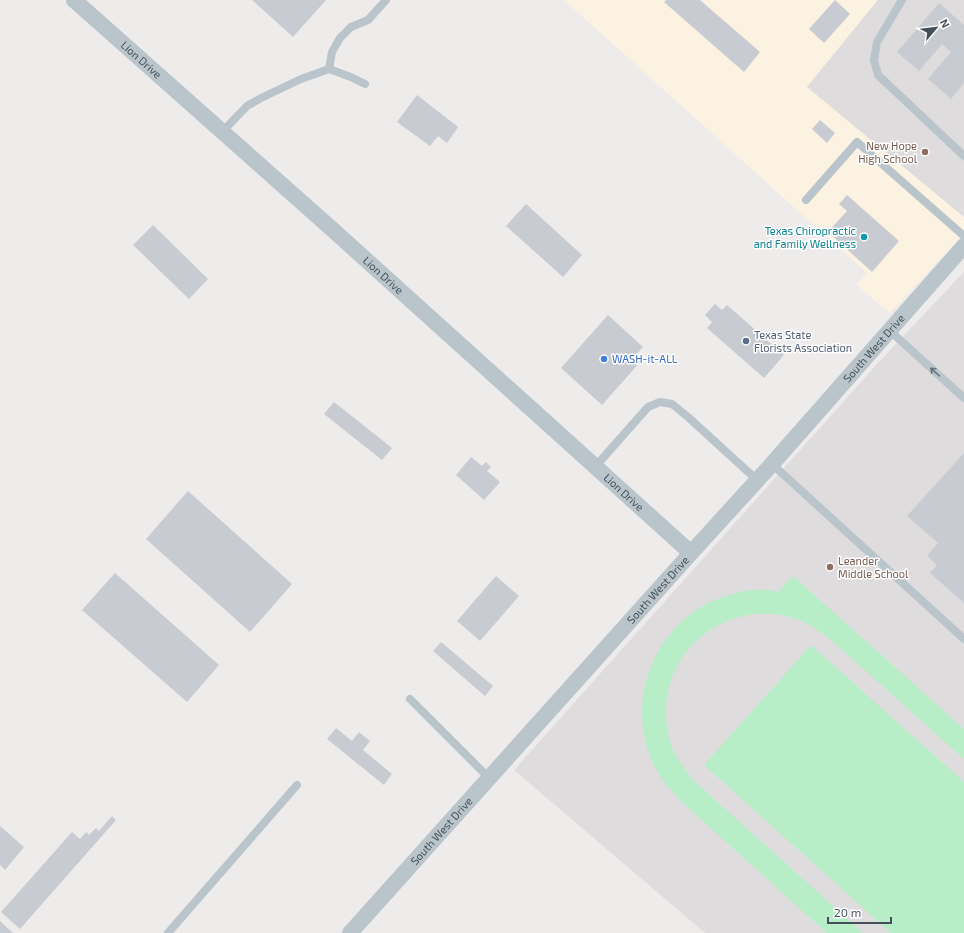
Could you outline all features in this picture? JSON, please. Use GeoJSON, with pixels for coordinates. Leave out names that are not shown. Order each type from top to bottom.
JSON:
{"type":"FeatureCollection","features":[{"type":"Feature","properties":{"kind":"street","name":"Lion Drive"},"geometry":{"type":"LineString","coordinates":[[74,0],[691,553]]}},
{"type":"Feature","properties":{"kind":"street","name":"South West Drive"},"geometry":{"type":"LineString","coordinates":[[350,933],[772,464],[964,246]]}},
{"type":"Feature","properties":{"kind":"lane"},"geometry":{"type":"LineString","coordinates":[[329,69],[332,52],[340,38],[351,27],[368,20],[386,0]]}},
{"type":"Feature","properties":{"kind":"lane"},"geometry":{"type":"LineString","coordinates":[[902,0],[877,42],[874,60],[878,75],[964,156]]}},
{"type":"Feature","properties":{"kind":"lane"},"geometry":{"type":"LineString","coordinates":[[222,132],[248,106],[261,98],[301,79],[329,69],[365,84]]}},
{"type":"Feature","properties":{"kind":"lane"},"geometry":{"type":"LineString","coordinates":[[806,200],[857,142],[964,236]]}},
{"type":"Feature","properties":{"kind":"lane"},"geometry":{"type":"LineString","coordinates":[[889,330],[964,398]]}},
{"type":"Feature","properties":{"kind":"lane"},"geometry":{"type":"LineString","coordinates":[[595,467],[648,407],[660,402],[672,404],[677,408],[756,480]]}},
{"type":"Feature","properties":{"kind":"lane"},"geometry":{"type":"LineString","coordinates":[[772,464],[964,639]]}},
{"type":"Feature","properties":{"kind":"lane"},"geometry":{"type":"LineString","coordinates":[[410,699],[489,778]]}},
{"type":"Feature","properties":{"kind":"lane"},"geometry":{"type":"LineString","coordinates":[[168,933],[297,785]]}},
{"type":"Feature","properties":{"kind":"shaded area"},"geometry":{"type":"Polygon","coordinates":[[[564,0],[878,0],[807,87],[964,217],[964,233],[890,313],[856,285],[867,273],[564,0]]]}},
{"type":"Feature","properties":{"kind":"shaded area","name":"New Hope High School"},"geometry":{"type":"Polygon","coordinates":[[[878,0],[964,0],[964,217],[807,87],[878,0]]]}},
{"type":"Feature","properties":{"kind":"shaded area","name":"Leander Middle School"},"geometry":{"type":"Polygon","coordinates":[[[964,272],[964,933],[705,933],[514,770],[878,363],[964,272]]]}},
{"type":"Feature","properties":{"kind":"green space"},"geometry":{"type":"Polygon","coordinates":[[[793,576],[964,729],[964,759],[820,632],[796,619],[773,614],[748,615],[733,619],[715,627],[699,638],[686,652],[676,668],[669,686],[666,705],[666,725],[675,754],[693,780],[863,933],[827,933],[670,790],[658,773],[646,746],[642,712],[644,689],[651,667],[661,647],[674,629],[691,614],[711,602],[749,590],[768,590],[778,592],[793,576]]]}},
{"type":"Feature","properties":{"kind":"green space"},"geometry":{"type":"Polygon","coordinates":[[[811,645],[964,782],[964,933],[891,933],[704,765],[811,645]]]}},
{"type":"Feature","properties":{"kind":"building"},"geometry":{"type":"Polygon","coordinates":[[[252,0],[326,0],[293,37],[252,0]]]}},
{"type":"Feature","properties":{"kind":"building"},"geometry":{"type":"Polygon","coordinates":[[[666,0],[700,0],[760,52],[744,72],[664,2],[666,0]]]}},
{"type":"Feature","properties":{"kind":"building"},"geometry":{"type":"Polygon","coordinates":[[[835,0],[850,14],[824,43],[809,29],[835,0]]]}},
{"type":"Feature","properties":{"kind":"building"},"geometry":{"type":"Polygon","coordinates":[[[939,3],[964,25],[964,83],[951,99],[928,79],[951,52],[942,44],[919,71],[897,52],[939,3]]]}},
{"type":"Feature","properties":{"kind":"building"},"geometry":{"type":"Polygon","coordinates":[[[417,95],[458,127],[447,143],[438,136],[430,146],[397,122],[417,95]]]}},
{"type":"Feature","properties":{"kind":"building"},"geometry":{"type":"Polygon","coordinates":[[[820,120],[835,133],[827,143],[812,129],[820,120]]]}},
{"type":"Feature","properties":{"kind":"building","name":"Texas Chiropractic and Family Wellness"},"geometry":{"type":"Polygon","coordinates":[[[847,195],[899,241],[872,272],[828,232],[847,211],[839,204],[847,195]]]}},
{"type":"Feature","properties":{"kind":"building"},"geometry":{"type":"Polygon","coordinates":[[[526,204],[582,255],[563,277],[506,226],[526,204]]]}},
{"type":"Feature","properties":{"kind":"building"},"geometry":{"type":"Polygon","coordinates":[[[153,225],[208,279],[189,299],[133,245],[153,225]]]}},
{"type":"Feature","properties":{"kind":"building","name":"Texas State Florists Association"},"geometry":{"type":"Polygon","coordinates":[[[715,304],[722,310],[727,305],[784,355],[764,378],[707,328],[712,322],[705,315],[715,304]]]}},
{"type":"Feature","properties":{"kind":"building","name":"WASH-it-ALL"},"geometry":{"type":"Polygon","coordinates":[[[608,315],[643,347],[635,356],[641,361],[602,405],[561,368],[608,315]]]}},
{"type":"Feature","properties":{"kind":"building"},"geometry":{"type":"Polygon","coordinates":[[[334,402],[392,448],[382,460],[324,414],[334,402]]]}},
{"type":"Feature","properties":{"kind":"building"},"geometry":{"type":"Polygon","coordinates":[[[964,453],[964,603],[930,573],[937,565],[927,556],[938,543],[907,516],[964,453]]]}},
{"type":"Feature","properties":{"kind":"building"},"geometry":{"type":"Polygon","coordinates":[[[471,457],[482,466],[486,462],[491,467],[487,471],[500,482],[484,500],[456,475],[471,457]]]}},
{"type":"Feature","properties":{"kind":"building"},"geometry":{"type":"Polygon","coordinates":[[[188,491],[292,584],[250,632],[146,539],[188,491]]]}},
{"type":"Feature","properties":{"kind":"building"},"geometry":{"type":"Polygon","coordinates":[[[115,573],[219,665],[187,702],[82,610],[115,573]]]}},
{"type":"Feature","properties":{"kind":"building"},"geometry":{"type":"Polygon","coordinates":[[[496,576],[519,596],[480,641],[457,621],[496,576]]]}},
{"type":"Feature","properties":{"kind":"building"},"geometry":{"type":"Polygon","coordinates":[[[441,642],[493,686],[485,696],[433,651],[441,642]]]}},
{"type":"Feature","properties":{"kind":"building"},"geometry":{"type":"Polygon","coordinates":[[[336,728],[352,741],[359,732],[370,741],[363,750],[392,774],[384,785],[327,739],[336,728]]]}},
{"type":"Feature","properties":{"kind":"building"},"geometry":{"type":"Polygon","coordinates":[[[112,816],[116,820],[20,929],[1,912],[72,832],[80,839],[86,832],[89,835],[96,828],[99,831],[112,816]]]}},
{"type":"Feature","properties":{"kind":"building"},"geometry":{"type":"Polygon","coordinates":[[[0,826],[24,847],[5,870],[0,865],[0,826]]]}},
{"type":"Feature","properties":{"kind":"building"},"geometry":{"type":"Polygon","coordinates":[[[0,921],[13,933],[0,933],[0,921]]]}},
{"type":"Feature","properties":{"kind":"place","name":"New Hope High School"},"geometry":{"type":"Point","coordinates":[925,152]}},
{"type":"Feature","properties":{"kind":"place","name":"Texas Chiropractic and Family Wellness"},"geometry":{"type":"Point","coordinates":[864,237]}},
{"type":"Feature","properties":{"kind":"place","name":"Texas State Florists Association"},"geometry":{"type":"Point","coordinates":[746,341]}},
{"type":"Feature","properties":{"kind":"place","name":"WASH-it-ALL"},"geometry":{"type":"Point","coordinates":[604,359]}},
{"type":"Feature","properties":{"kind":"place","name":"Leander Middle School"},"geometry":{"type":"Point","coordinates":[830,567]}}]}
